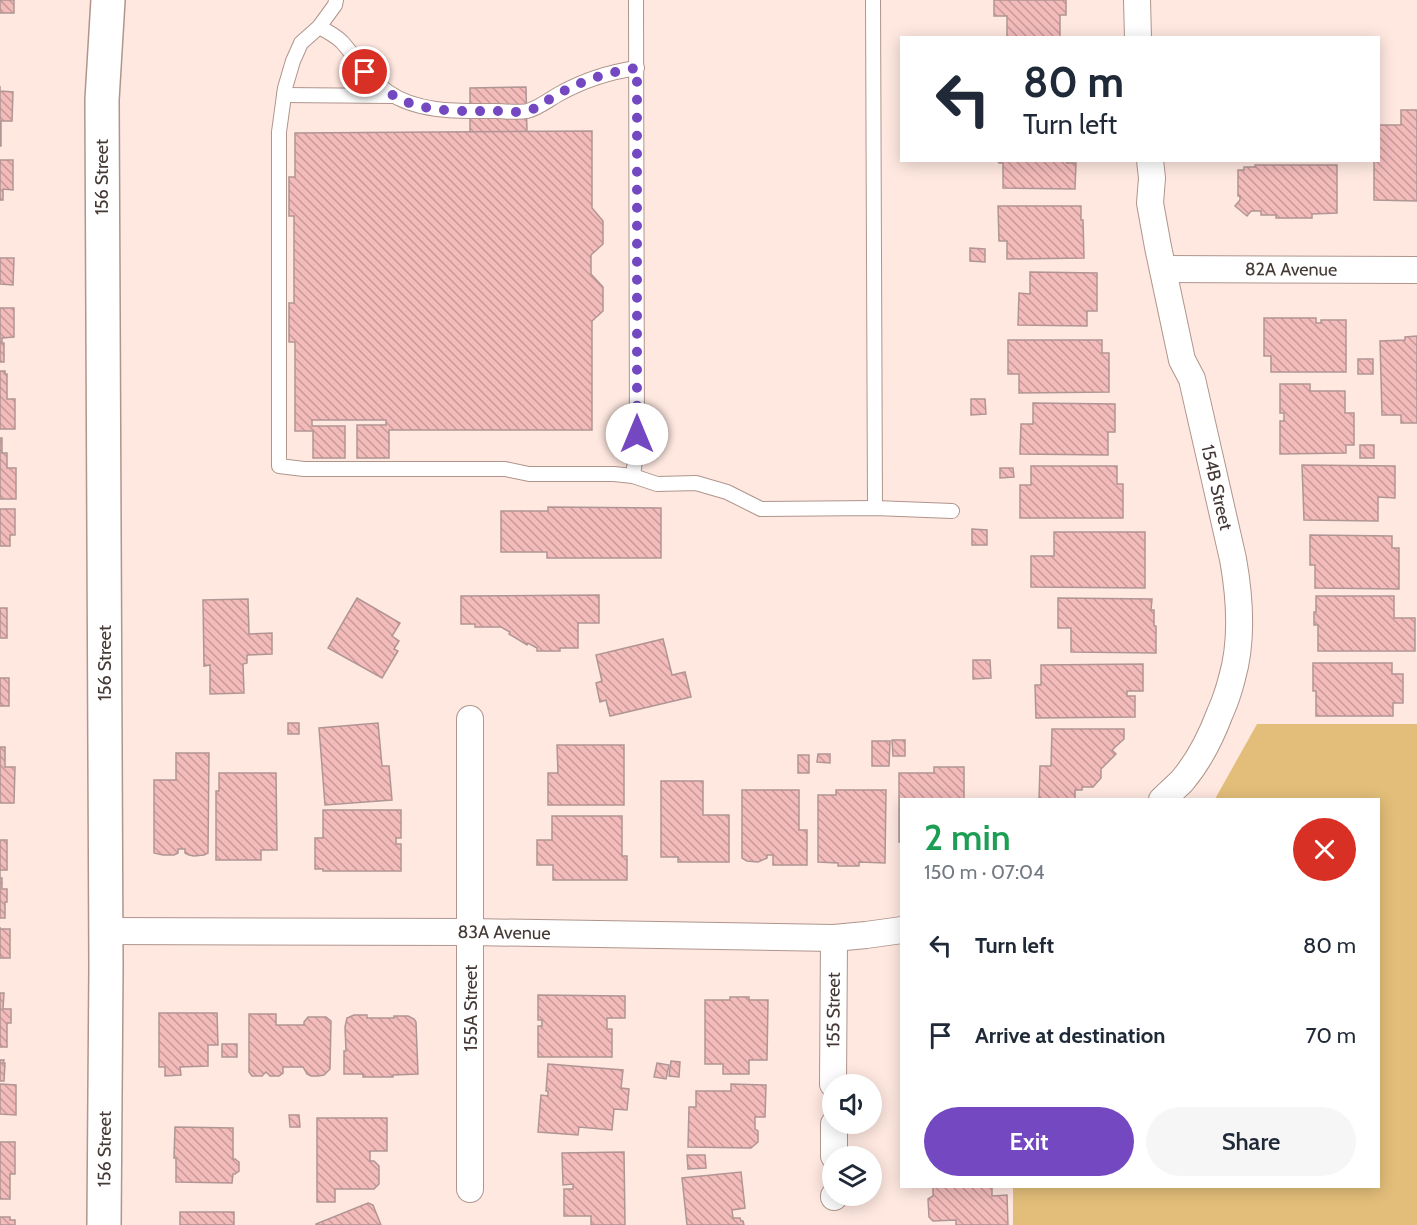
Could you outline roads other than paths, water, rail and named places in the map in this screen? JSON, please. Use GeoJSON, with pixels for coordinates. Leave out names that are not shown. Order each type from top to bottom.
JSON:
{"type":"FeatureCollection","features":[{"type":"Feature","properties":{"kind":"street","name":"156 Street"},"geometry":{"type":"LineString","coordinates":[[88,0],[102,100]]}},
{"type":"Feature","properties":{"kind":"street","name":"156 Street"},"geometry":{"type":"LineString","coordinates":[[104,1225],[106,932],[102,100],[108,0]]}},
{"type":"Feature","properties":{"kind":"street"},"geometry":{"type":"LineString","coordinates":[[1137,0],[1138,36]]}},
{"type":"Feature","properties":{"kind":"street","name":"154B Street"},"geometry":{"type":"LineString","coordinates":[[1150,162],[1152,178],[1150,203],[1182,360],[1192,379],[1233,560],[1239,615],[1233,676],[1212,733],[1195,764],[1164,798]]}},
{"type":"Feature","properties":{"kind":"street","name":"82A Avenue"},"geometry":{"type":"LineString","coordinates":[[1163,269],[1417,270]]}},
{"type":"Feature","properties":{"kind":"street","name":"155A Street"},"geometry":{"type":"LineString","coordinates":[[470,719],[470,1190]]}},
{"type":"Feature","properties":{"kind":"street","name":"83A Avenue"},"geometry":{"type":"LineString","coordinates":[[106,932],[471,932],[834,938],[900,930]]}},
{"type":"Feature","properties":{"kind":"street","name":"155 Street"},"geometry":{"type":"LineString","coordinates":[[834,938],[834,1074]]}},
{"type":"Feature","properties":{"kind":"lane"},"geometry":{"type":"LineString","coordinates":[[336,0],[335,5],[319,27],[301,43],[293,61],[284,95],[279,132],[279,466],[304,469],[505,469],[529,474],[614,474],[633,476],[657,484],[696,483],[727,492],[761,509],[875,508],[952,511]]}},
{"type":"Feature","properties":{"kind":"lane"},"geometry":{"type":"LineString","coordinates":[[633,476],[637,445],[636,0]]}},
{"type":"Feature","properties":{"kind":"lane"},"geometry":{"type":"LineString","coordinates":[[873,0],[875,508]]}},
{"type":"Feature","properties":{"kind":"lane"},"geometry":{"type":"LineString","coordinates":[[319,27],[340,40],[365,72],[394,96],[404,101],[436,109],[525,112],[581,83],[612,71],[637,68]]}},
{"type":"Feature","properties":{"kind":"lane"},"geometry":{"type":"LineString","coordinates":[[284,95],[394,96]]}}]}
